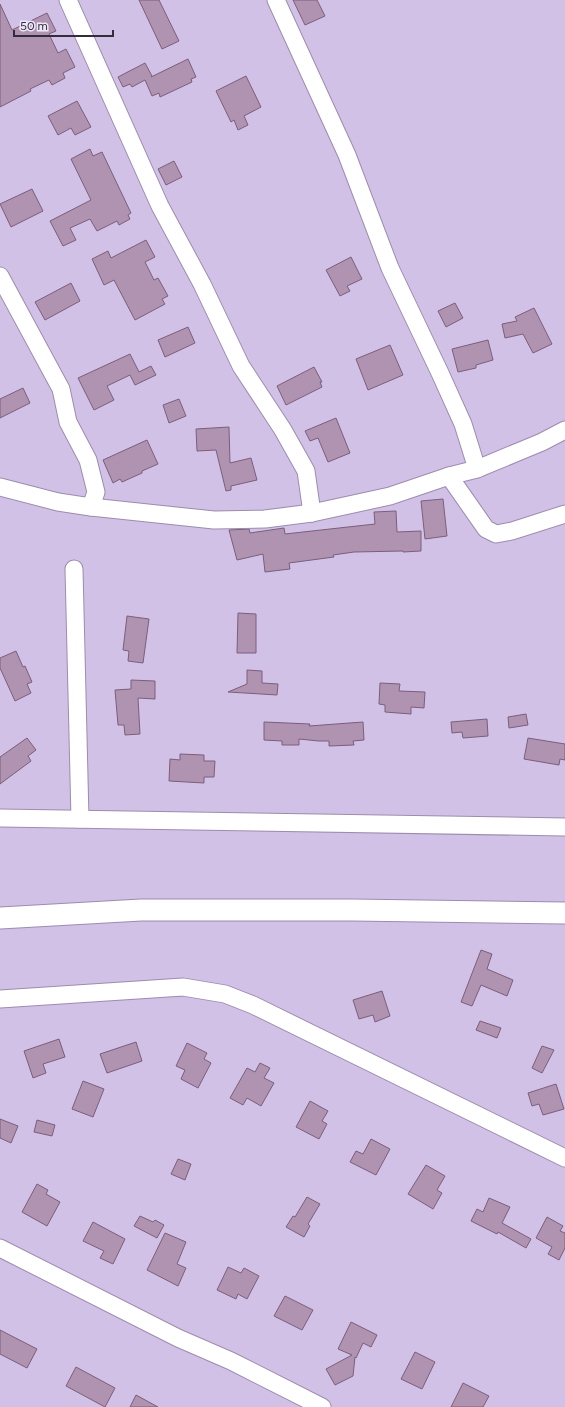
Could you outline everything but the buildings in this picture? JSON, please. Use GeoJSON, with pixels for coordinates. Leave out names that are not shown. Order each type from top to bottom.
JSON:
{"type":"FeatureCollection","features":[{"type":"Feature","properties":{"kind":"main road"},"geometry":{"type":"LineString","coordinates":[[0,918],[141,910],[352,910],[565,913]]}},
{"type":"Feature","properties":{"kind":"street"},"geometry":{"type":"LineString","coordinates":[[68,0],[160,206],[202,284],[241,366],[284,430],[306,471],[312,513]]}},
{"type":"Feature","properties":{"kind":"street"},"geometry":{"type":"LineString","coordinates":[[276,0],[347,155],[390,268],[463,424],[477,469]]}},
{"type":"Feature","properties":{"kind":"street"},"geometry":{"type":"LineString","coordinates":[[0,276],[61,389],[68,422],[88,460],[96,492],[91,507]]}},
{"type":"Feature","properties":{"kind":"street"},"geometry":{"type":"LineString","coordinates":[[0,487],[58,502],[91,507],[214,520],[265,519],[312,513],[390,496],[448,476],[477,469],[542,442],[565,430]]}},
{"type":"Feature","properties":{"kind":"street"},"geometry":{"type":"LineString","coordinates":[[448,476],[486,529],[496,534],[512,531],[565,514]]}},
{"type":"Feature","properties":{"kind":"street"},"geometry":{"type":"LineString","coordinates":[[74,569],[80,819]]}},
{"type":"Feature","properties":{"kind":"street"},"geometry":{"type":"LineString","coordinates":[[0,818],[565,827]]}},
{"type":"Feature","properties":{"kind":"street"},"geometry":{"type":"LineString","coordinates":[[0,999],[183,987],[225,994],[253,1005],[565,1158]]}},
{"type":"Feature","properties":{"kind":"street"},"geometry":{"type":"LineString","coordinates":[[0,1248],[178,1338],[231,1361],[322,1407]]}}]}
